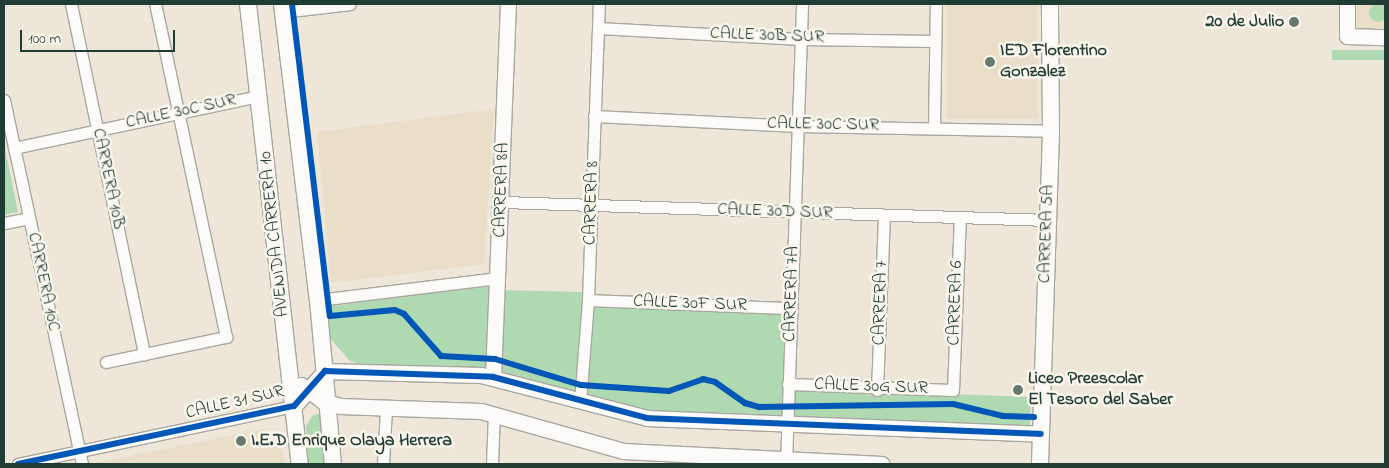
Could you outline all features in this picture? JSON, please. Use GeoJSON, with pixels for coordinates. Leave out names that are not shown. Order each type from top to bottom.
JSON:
{"type":"FeatureCollection","features":[{"type":"Feature","properties":{"kind":"main road","name":"AVENIDA CARRERA 10"},"geometry":{"type":"LineString","coordinates":[[248,4],[260,96],[300,464]]}},
{"type":"Feature","properties":{"kind":"main road","name":"CARRERA 5A"},"geometry":{"type":"LineString","coordinates":[[1040,464],[1051,131],[1050,4]]}},
{"type":"Feature","properties":{"kind":"main road","name":"AVENIDA CARRERA 10"},"geometry":{"type":"LineString","coordinates":[[283,8],[318,300],[333,464]]}},
{"type":"Feature","properties":{"kind":"street","name":"CARRERA 10B"},"geometry":{"type":"LineString","coordinates":[[71,4],[144,354]]}},
{"type":"Feature","properties":{"kind":"street"},"geometry":{"type":"LineString","coordinates":[[106,362],[226,337],[155,4]]}},
{"type":"Feature","properties":{"kind":"street"},"geometry":{"type":"LineString","coordinates":[[283,8],[350,4]]}},
{"type":"Feature","properties":{"kind":"street","name":"CARRERA 8A"},"geometry":{"type":"LineString","coordinates":[[494,377],[503,202],[508,4]]}},
{"type":"Feature","properties":{"kind":"street","name":"CARRERA 8"},"geometry":{"type":"LineString","coordinates":[[580,402],[588,300],[599,4]]}},
{"type":"Feature","properties":{"kind":"street","name":"CARRERA 7A"},"geometry":{"type":"LineString","coordinates":[[786,462],[802,4]]}},
{"type":"Feature","properties":{"kind":"street"},"geometry":{"type":"LineString","coordinates":[[934,126],[936,4]]}},
{"type":"Feature","properties":{"kind":"street"},"geometry":{"type":"LineString","coordinates":[[1347,4],[1347,36],[1385,37]]}},
{"type":"Feature","properties":{"kind":"street","name":"CALLE 30B SUR"},"geometry":{"type":"LineString","coordinates":[[598,28],[801,38],[935,41]]}},
{"type":"Feature","properties":{"kind":"street","name":"CALLE 30C SUR"},"geometry":{"type":"LineString","coordinates":[[14,148],[260,96]]}},
{"type":"Feature","properties":{"kind":"street","name":"CARRERA 10C"},"geometry":{"type":"LineString","coordinates":[[4,100],[81,458]]}},
{"type":"Feature","properties":{"kind":"street","name":"CALLE 30C SUR"},"geometry":{"type":"LineString","coordinates":[[594,116],[798,126],[934,126],[1051,131]]}},
{"type":"Feature","properties":{"kind":"street","name":"CALLE 30D SUR"},"geometry":{"type":"LineString","coordinates":[[503,202],[592,204],[795,214],[1048,220]]}},
{"type":"Feature","properties":{"kind":"street","name":"CARRERA 7"},"geometry":{"type":"LineString","coordinates":[[877,390],[884,216]]}},
{"type":"Feature","properties":{"kind":"street","name":"CARRERA 6"},"geometry":{"type":"LineString","coordinates":[[953,390],[960,217]]}},
{"type":"Feature","properties":{"kind":"street"},"geometry":{"type":"LineString","coordinates":[[4,223],[29,218]]}},
{"type":"Feature","properties":{"kind":"street"},"geometry":{"type":"LineString","coordinates":[[318,300],[498,278]]}},
{"type":"Feature","properties":{"kind":"street","name":"CALLE 30F SUR"},"geometry":{"type":"LineString","coordinates":[[588,300],[791,308]]}},
{"type":"Feature","properties":{"kind":"street","name":"CALLE 31 SUR"},"geometry":{"type":"LineString","coordinates":[[289,368],[307,391],[328,403],[386,408],[494,413],[610,448],[638,459],[882,464]]}},
{"type":"Feature","properties":{"kind":"street"},"geometry":{"type":"LineString","coordinates":[[325,371],[494,377],[580,402],[647,418],[1041,434]]}},
{"type":"Feature","properties":{"kind":"street","name":"CALLE 31 SUR"},"geometry":{"type":"LineString","coordinates":[[18,464],[81,458],[294,406],[325,371]]}},
{"type":"Feature","properties":{"kind":"street","name":"CALLE 30G SUR"},"geometry":{"type":"LineString","coordinates":[[788,384],[877,390],[953,390]]}},
{"type":"Feature","properties":{"kind":"street"},"geometry":{"type":"LineString","coordinates":[[383,464],[386,408]]}},
{"type":"Feature","properties":{"kind":"street"},"geometry":{"type":"LineString","coordinates":[[492,464],[494,413]]}},
{"type":"Feature","properties":{"kind":"shaded area","name":"IED Florentino Gonzalez"},"geometry":{"type":"Polygon","coordinates":[[[946,4],[1038,4],[1038,119],[946,119],[946,4]]]}},
{"type":"Feature","properties":{"kind":"shaded area"},"geometry":{"type":"Polygon","coordinates":[[[1350,4],[1385,4],[1385,29],[1350,29],[1350,4]]]}},
{"type":"Feature","properties":{"kind":"shaded area"},"geometry":{"type":"Polygon","coordinates":[[[494,109],[484,264],[331,283],[317,132],[494,109]]]}},
{"type":"Feature","properties":{"kind":"shaded area","name":"I.E.D Enrique Olaya Herrera"},"geometry":{"type":"Polygon","coordinates":[[[264,429],[283,452],[284,464],[90,464],[264,429]]]}},
{"type":"Feature","properties":{"kind":"green space"},"geometry":{"type":"Polygon","coordinates":[[[1374,4],[1382,4],[1387,9],[1385,20],[1374,22],[1369,17],[1369,9],[1374,4]]]}},
{"type":"Feature","properties":{"kind":"green space"},"geometry":{"type":"Polygon","coordinates":[[[1332,50],[1385,50],[1385,60],[1332,60],[1332,50]]]}},
{"type":"Feature","properties":{"kind":"green space"},"geometry":{"type":"Polygon","coordinates":[[[4,144],[18,212],[4,215],[4,144]]]}},
{"type":"Feature","properties":{"kind":"green space"},"geometry":{"type":"Polygon","coordinates":[[[491,284],[492,290],[584,292],[584,303],[785,310],[783,388],[1031,397],[1030,427],[649,411],[596,400],[488,368],[363,366],[349,360],[329,337],[326,307],[491,284]]]}},
{"type":"Feature","properties":{"kind":"green space"},"geometry":{"type":"Polygon","coordinates":[[[318,414],[322,418],[325,464],[307,464],[306,426],[312,416],[318,414]]]}},
{"type":"Feature","properties":{"kind":"cycle path"},"geometry":{"type":"LineString","coordinates":[[292,4],[330,316],[395,310],[404,314],[441,356],[495,359],[581,385],[669,391],[703,379],[715,382],[745,403],[759,407],[953,404],[1003,416],[1034,417]]}},
{"type":"Feature","properties":{"kind":"cycle path"},"geometry":{"type":"LineString","coordinates":[[18,464],[294,406],[325,371],[493,377],[647,418],[1041,434]]}},
{"type":"Feature","properties":{"kind":"place","name":"20 de Julio"},"geometry":{"type":"Point","coordinates":[1294,22]}},
{"type":"Feature","properties":{"kind":"place","name":"IED Florentino Gonzalez"},"geometry":{"type":"Point","coordinates":[990,62]}},
{"type":"Feature","properties":{"kind":"place","name":"Liceo Preescolar El Tesoro del Saber"},"geometry":{"type":"Point","coordinates":[1018,390]}},
{"type":"Feature","properties":{"kind":"place","name":"I.E.D Enrique Olaya Herrera"},"geometry":{"type":"Point","coordinates":[241,441]}}]}
